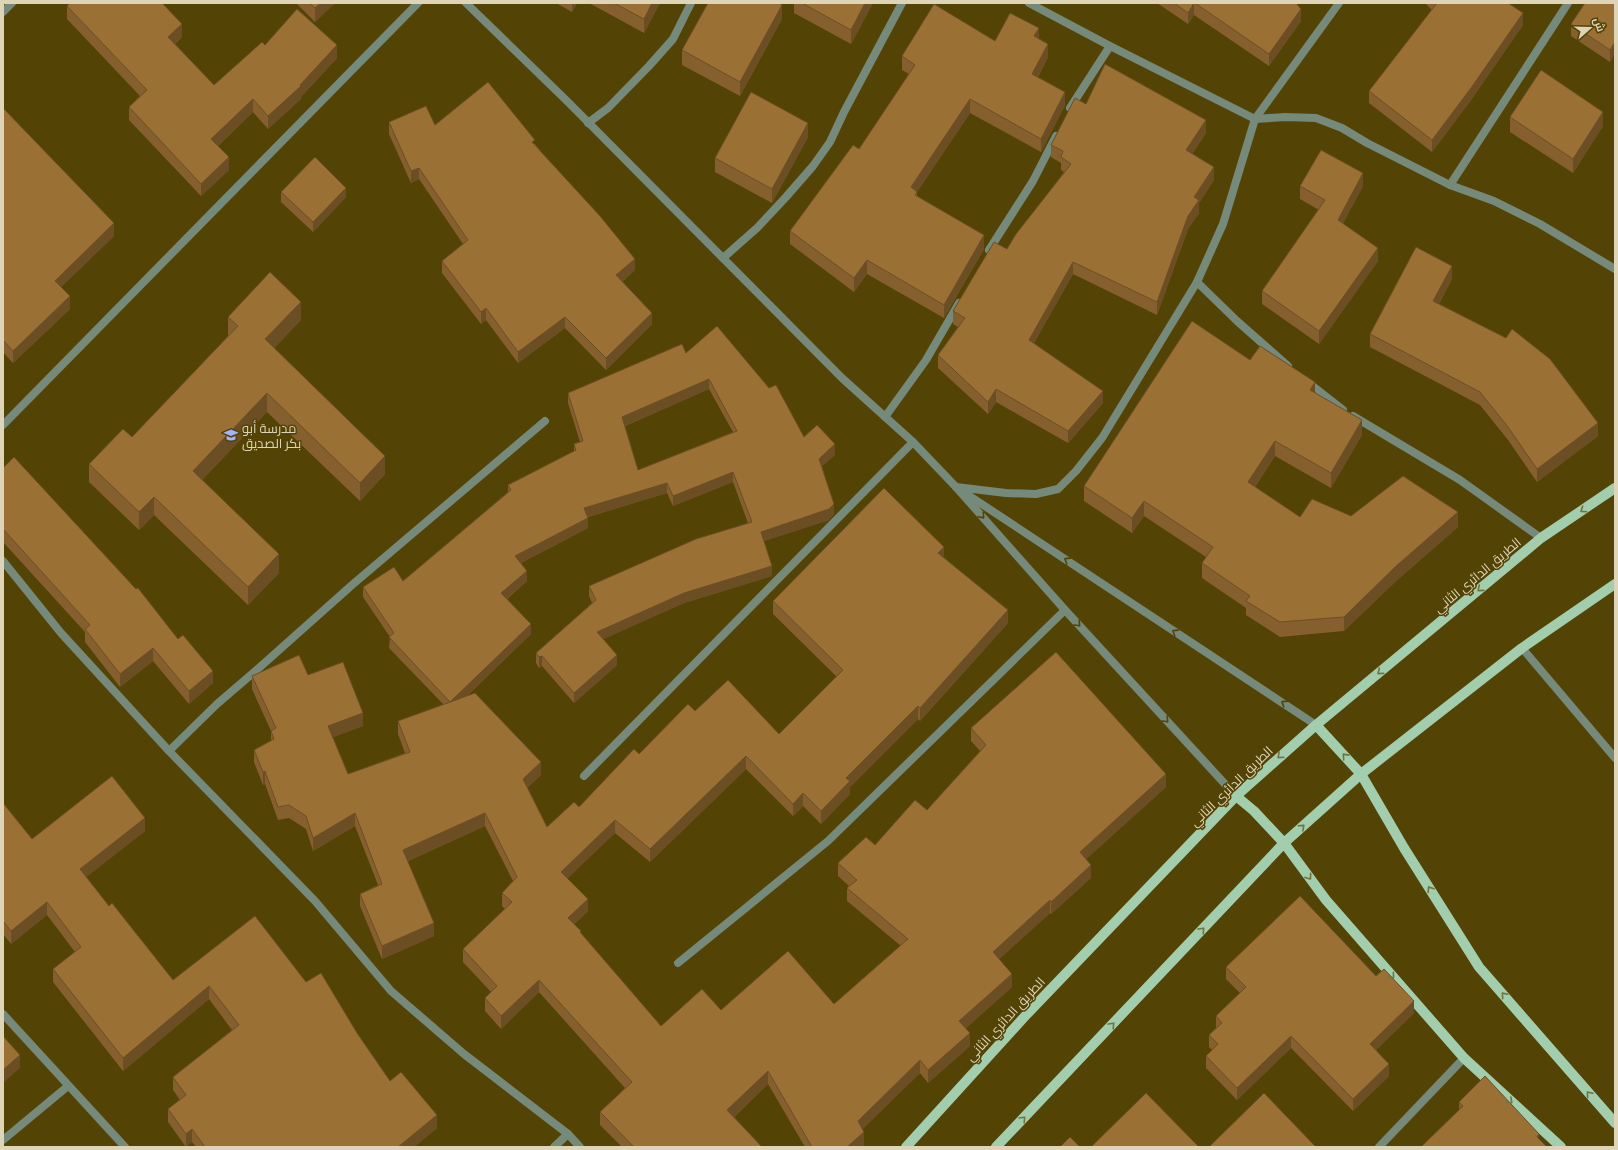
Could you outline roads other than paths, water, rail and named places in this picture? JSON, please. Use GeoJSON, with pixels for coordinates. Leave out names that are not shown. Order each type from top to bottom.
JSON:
{"type":"FeatureCollection","features":[{"type":"Feature","properties":{"kind":"main road","name":"الطريق الدائري الثاني"},"geometry":{"type":"LineString","coordinates":[[906,1147],[1028,1014],[1236,796],[1316,725],[1541,538],[1615,488]]}},
{"type":"Feature","properties":{"kind":"main road"},"geometry":{"type":"LineString","coordinates":[[996,1147],[1284,843],[1360,774],[1522,648],[1615,584]]}},
{"type":"Feature","properties":{"kind":"main road"},"geometry":{"type":"LineString","coordinates":[[1316,725],[1360,774],[1404,848],[1479,967],[1615,1123]]}},
{"type":"Feature","properties":{"kind":"main road"},"geometry":{"type":"LineString","coordinates":[[1236,796],[1254,811],[1284,843],[1326,900],[1464,1058],[1561,1147]]}},
{"type":"Feature","properties":{"kind":"street"},"geometry":{"type":"LineString","coordinates":[[3,12],[12,3]]}},
{"type":"Feature","properties":{"kind":"street"},"geometry":{"type":"LineString","coordinates":[[3,425],[418,3]]}},
{"type":"Feature","properties":{"kind":"street"},"geometry":{"type":"LineString","coordinates":[[466,3],[588,122],[842,378],[913,442],[956,487],[1065,610],[1236,796]]}},
{"type":"Feature","properties":{"kind":"street"},"geometry":{"type":"LineString","coordinates":[[588,122],[608,108],[673,39],[691,3]]}},
{"type":"Feature","properties":{"kind":"street"},"geometry":{"type":"LineString","coordinates":[[723,258],[757,228],[813,166],[826,148],[902,3]]}},
{"type":"Feature","properties":{"kind":"street"},"geometry":{"type":"LineString","coordinates":[[1029,3],[1110,46],[1255,119],[1285,116],[1316,118],[1342,128],[1450,185],[1494,201],[1540,224],[1615,269]]}},
{"type":"Feature","properties":{"kind":"street"},"geometry":{"type":"LineString","coordinates":[[956,487],[1006,493],[1036,494],[1058,489],[1076,471],[1102,438],[1197,282],[1223,224],[1255,119],[1338,3]]}},
{"type":"Feature","properties":{"kind":"street"},"geometry":{"type":"LineString","coordinates":[[1450,185],[1568,3]]}},
{"type":"Feature","properties":{"kind":"street"},"geometry":{"type":"LineString","coordinates":[[1067,114],[1074,100],[1110,46]]}},
{"type":"Feature","properties":{"kind":"street"},"geometry":{"type":"LineString","coordinates":[[987,254],[1033,181],[1060,127]]}},
{"type":"Feature","properties":{"kind":"street"},"geometry":{"type":"LineString","coordinates":[[1197,282],[1237,321],[1339,408],[1460,480],[1541,538]]}},
{"type":"Feature","properties":{"kind":"street"},"geometry":{"type":"LineString","coordinates":[[885,417],[926,360],[964,294]]}},
{"type":"Feature","properties":{"kind":"street"},"geometry":{"type":"LineString","coordinates":[[169,751],[217,704],[352,585],[545,421]]}},
{"type":"Feature","properties":{"kind":"street"},"geometry":{"type":"LineString","coordinates":[[584,776],[913,442]]}},
{"type":"Feature","properties":{"kind":"street"},"geometry":{"type":"LineString","coordinates":[[956,487],[1316,725]]}},
{"type":"Feature","properties":{"kind":"street"},"geometry":{"type":"LineString","coordinates":[[3,561],[61,633],[169,751],[315,901],[391,991],[464,1054],[568,1134],[580,1147]]}},
{"type":"Feature","properties":{"kind":"street"},"geometry":{"type":"LineString","coordinates":[[678,963],[828,841],[1065,610]]}},
{"type":"Feature","properties":{"kind":"street"},"geometry":{"type":"LineString","coordinates":[[1522,648],[1615,758]]}},
{"type":"Feature","properties":{"kind":"street"},"geometry":{"type":"LineString","coordinates":[[3,1014],[125,1147]]}},
{"type":"Feature","properties":{"kind":"street"},"geometry":{"type":"LineString","coordinates":[[1379,1147],[1464,1058]]}},
{"type":"Feature","properties":{"kind":"street"},"geometry":{"type":"LineString","coordinates":[[3,1140],[68,1086]]}},
{"type":"Feature","properties":{"kind":"street"},"geometry":{"type":"LineString","coordinates":[[554,1147],[568,1134]]}},
{"type":"Feature","properties":{"kind":"place","name":"مدرسة أبو بكر الصديق"},"geometry":{"type":"Point","coordinates":[231,435]}}]}
